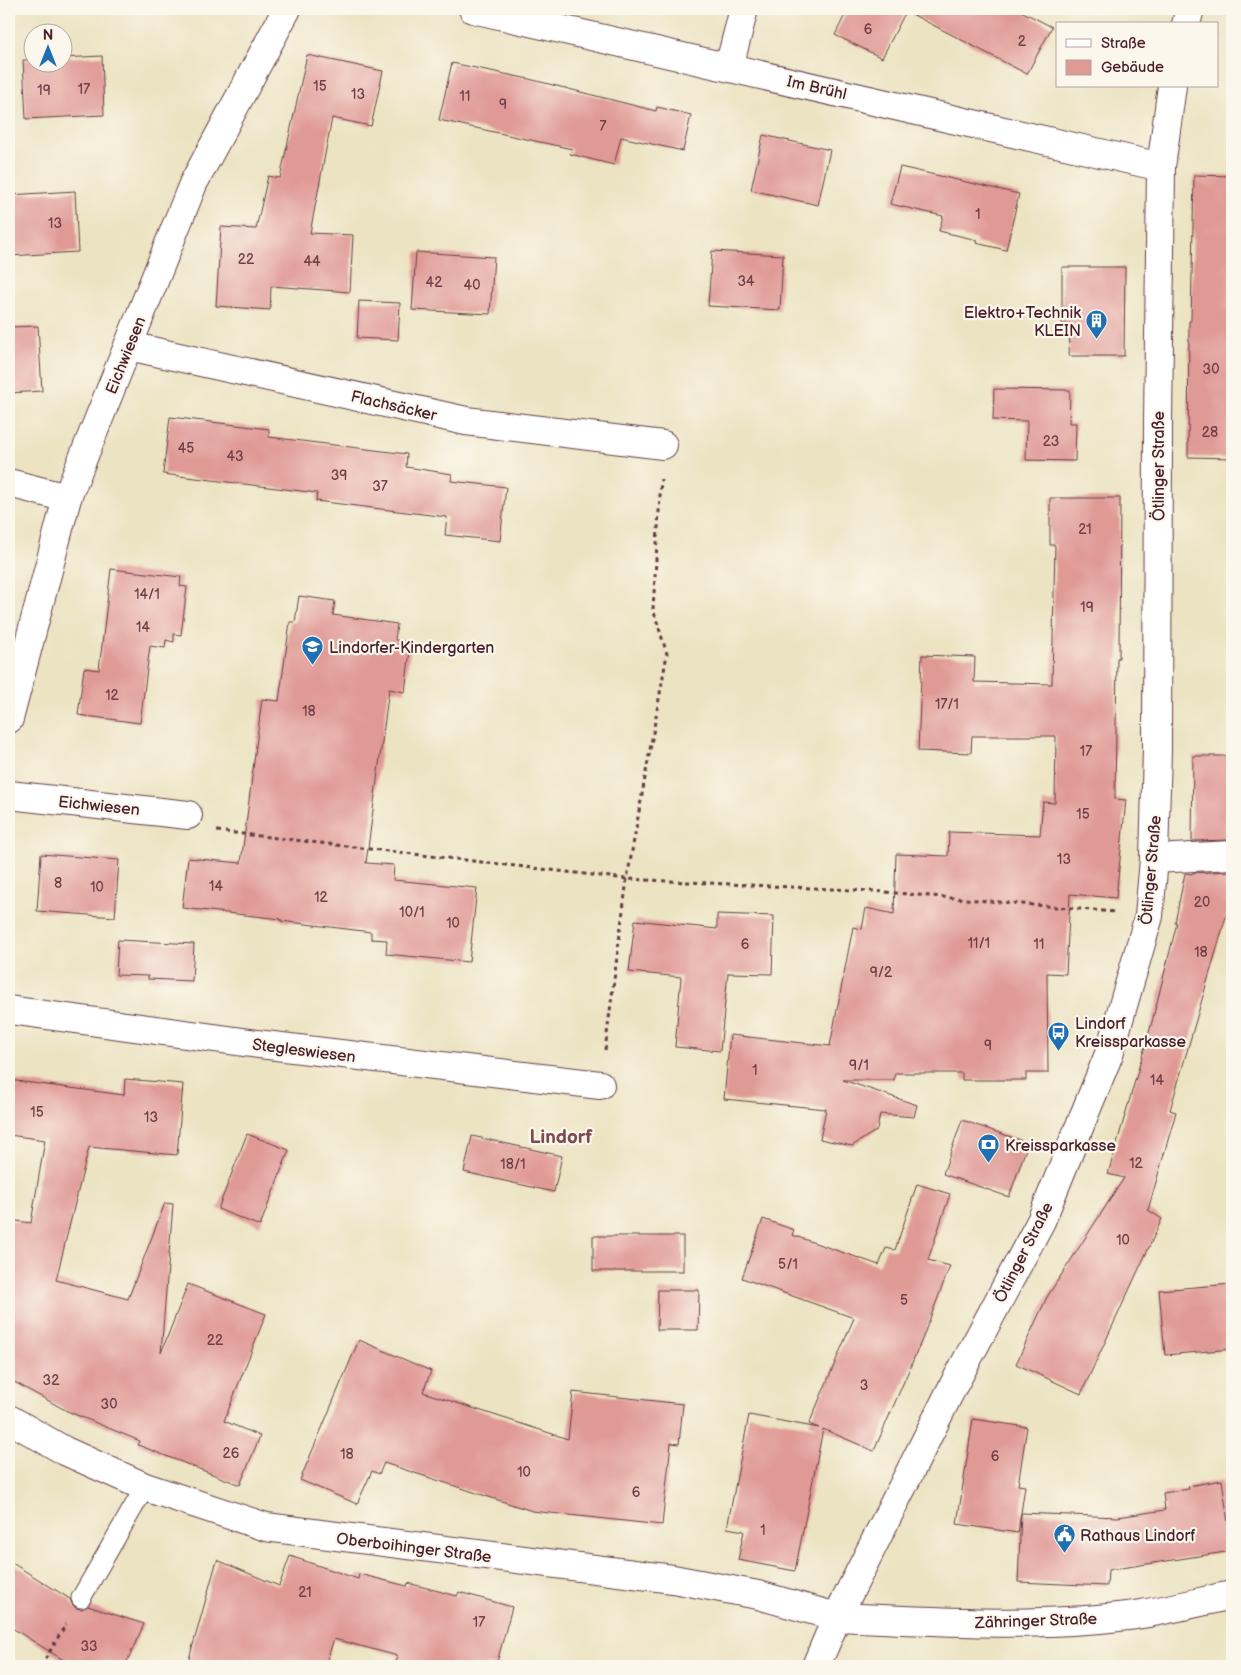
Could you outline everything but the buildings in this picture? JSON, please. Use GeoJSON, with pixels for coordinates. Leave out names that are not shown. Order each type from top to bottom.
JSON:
{"type":"FeatureCollection","features":[{"type":"Feature","properties":{"kind":"street","name":"Eichwiesen"},"geometry":{"type":"LineString","coordinates":[[9,719],[68,498],[193,184],[287,9]]}},
{"type":"Feature","properties":{"kind":"street","name":"Im Brühl"},"geometry":{"type":"LineString","coordinates":[[473,9],[1161,167]]}},
{"type":"Feature","properties":{"kind":"street"},"geometry":{"type":"LineString","coordinates":[[729,67],[744,9]]}},
{"type":"Feature","properties":{"kind":"street"},"geometry":{"type":"LineString","coordinates":[[1187,22],[1190,9]]}},
{"type":"Feature","properties":{"kind":"street","name":"Ötlinger Straße"},"geometry":{"type":"LineString","coordinates":[[816,1666],[838,1617],[951,1390],[1041,1221],[1109,1054],[1148,916],[1154,859],[1159,658],[1158,423],[1161,167],[1172,88]]}},
{"type":"Feature","properties":{"kind":"street","name":"Flachsäcker"},"geometry":{"type":"LineString","coordinates":[[129,346],[466,421],[663,444]]}},
{"type":"Feature","properties":{"kind":"street"},"geometry":{"type":"LineString","coordinates":[[9,483],[68,498]]}},
{"type":"Feature","properties":{"kind":"street","name":"Eichwiesen"},"geometry":{"type":"LineString","coordinates":[[9,795],[188,815]]}},
{"type":"Feature","properties":{"kind":"street"},"geometry":{"type":"LineString","coordinates":[[1154,859],[1232,854]]}},
{"type":"Feature","properties":{"kind":"street","name":"Stegleswiesen"},"geometry":{"type":"LineString","coordinates":[[9,1010],[258,1044],[600,1085]]}},
{"type":"Feature","properties":{"kind":"street","name":"Oberboihinger Straße"},"geometry":{"type":"LineString","coordinates":[[9,1419],[65,1451],[145,1487],[266,1528],[673,1579],[758,1595],[838,1617]]}},
{"type":"Feature","properties":{"kind":"street","name":"Zähringer Straße"},"geometry":{"type":"LineString","coordinates":[[838,1617],[940,1622],[1038,1622],[1128,1616],[1232,1595]]}},
{"type":"Feature","properties":{"kind":"lane"},"geometry":{"type":"LineString","coordinates":[[81,1598],[145,1487]]}},
{"type":"Feature","properties":{"kind":"path"},"geometry":{"type":"LineString","coordinates":[[600,1085],[627,879],[667,654],[653,608],[663,444]]}},
{"type":"Feature","properties":{"kind":"path"},"geometry":{"type":"LineString","coordinates":[[188,815],[218,832],[627,879],[873,891],[1148,916]]}},
{"type":"Feature","properties":{"kind":"path"},"geometry":{"type":"LineString","coordinates":[[41,1666],[81,1598]]}},
{"type":"Feature","properties":{"kind":"place","name":"Elektro+Technik KLEIN"},"geometry":{"type":"Point","coordinates":[1097,340]}},
{"type":"Feature","properties":{"kind":"place","name":"Lindorfer-Kindergarten"},"geometry":{"type":"Point","coordinates":[313,666]}},
{"type":"Feature","properties":{"kind":"place","name":"Lindorf Kreissparkasse"},"geometry":{"type":"Point","coordinates":[1059,1051]}},
{"type":"Feature","properties":{"kind":"place","name":"Kreissparkasse"},"geometry":{"type":"Point","coordinates":[989,1164]}},
{"type":"Feature","properties":{"kind":"place","name":"Rathaus Lindorf"},"geometry":{"type":"Point","coordinates":[1064,1554]}},
{"type":"Feature","properties":{"kind":"district","name":"Lindorf"},"geometry":{"type":"Point","coordinates":[561,1136]}}]}
